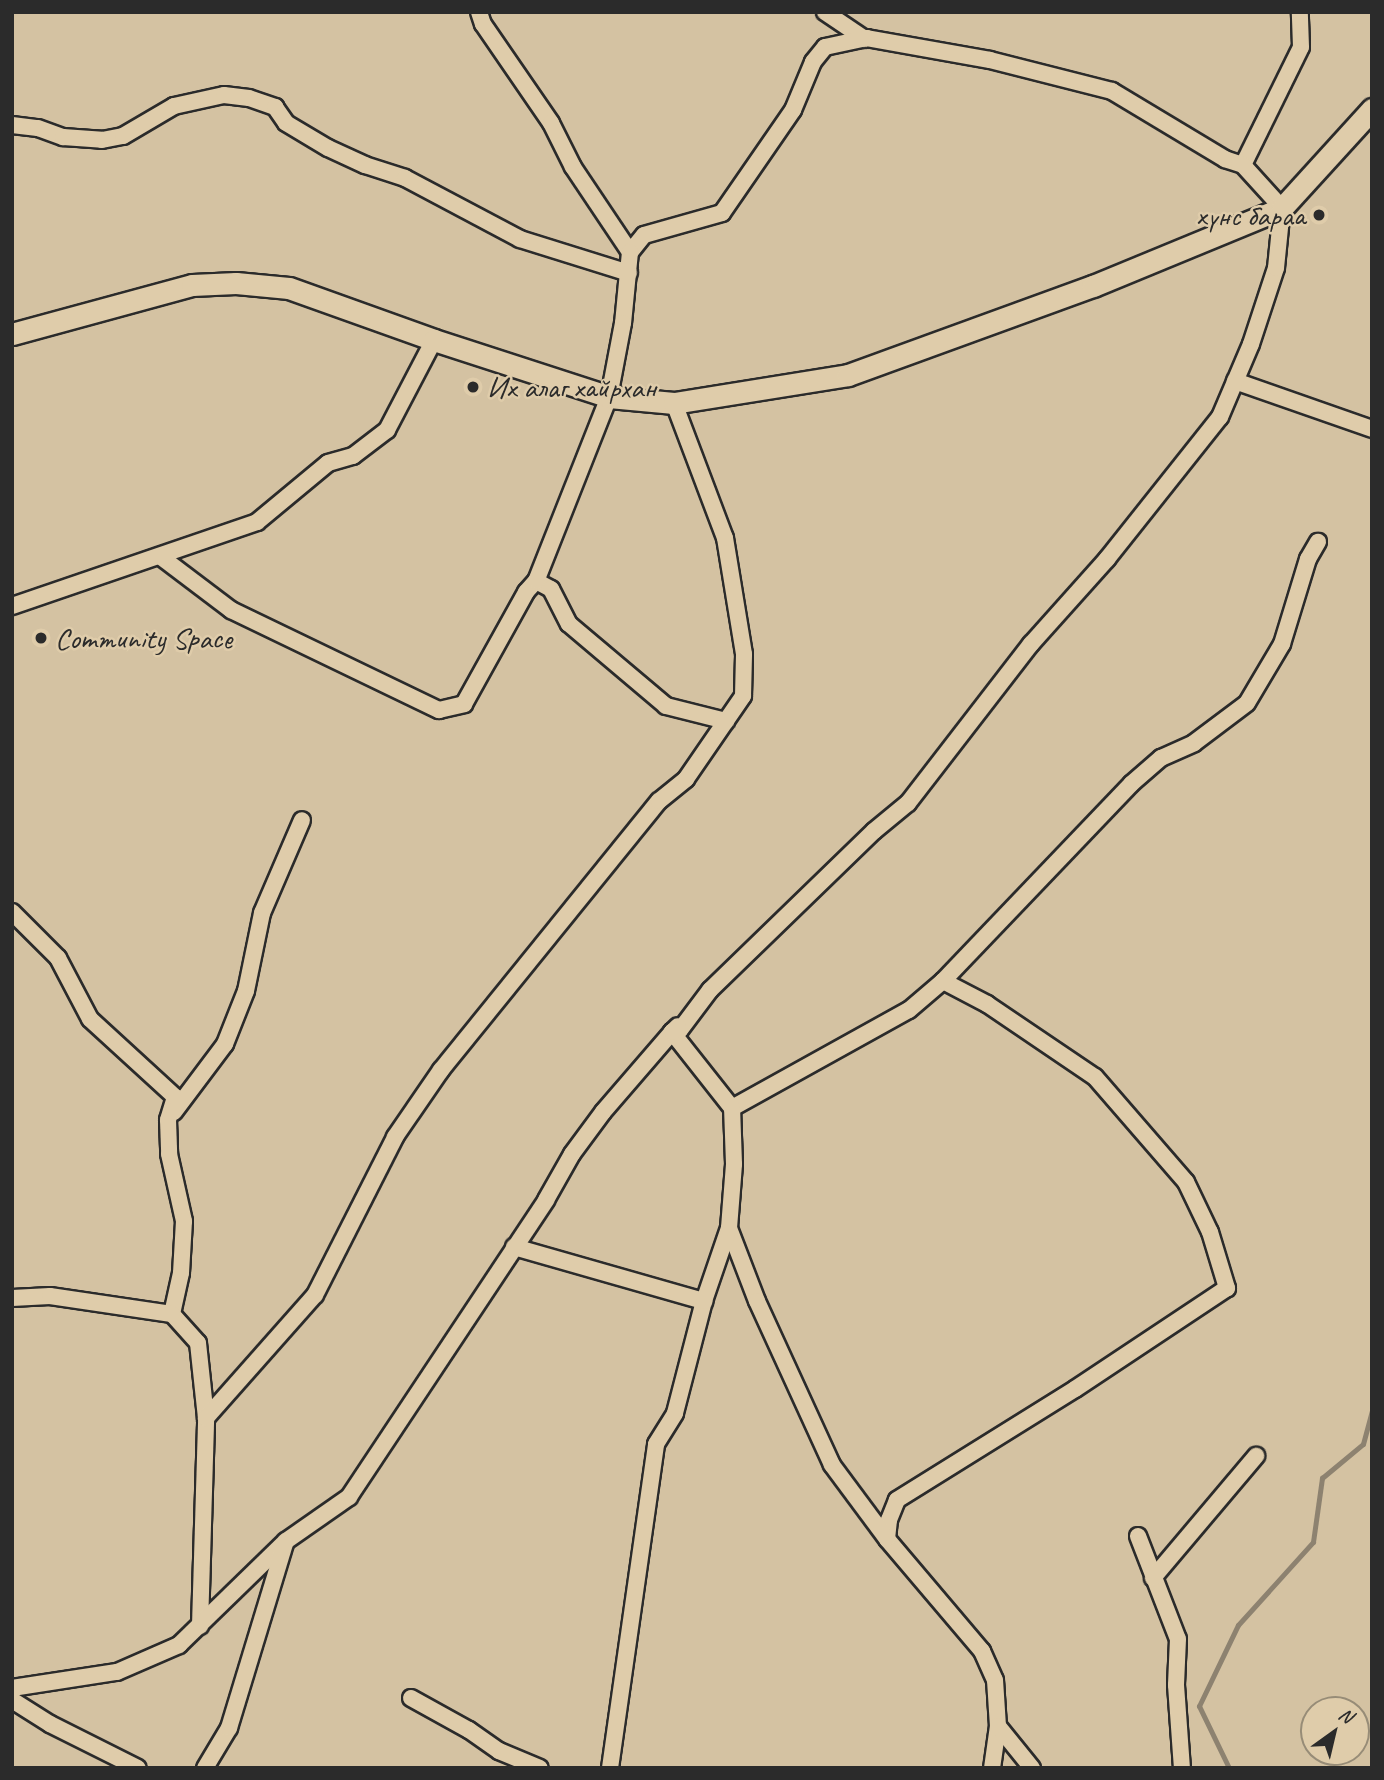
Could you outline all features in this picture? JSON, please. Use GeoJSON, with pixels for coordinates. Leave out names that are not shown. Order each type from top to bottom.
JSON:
{"type":"FeatureCollection","features":[{"type":"Feature","properties":{"kind":"street"},"geometry":{"type":"LineString","coordinates":[[479,12],[483,24],[551,123],[573,167],[630,252]]}},
{"type":"Feature","properties":{"kind":"street"},"geometry":{"type":"LineString","coordinates":[[825,12],[865,39]]}},
{"type":"Feature","properties":{"kind":"street"},"geometry":{"type":"LineString","coordinates":[[1243,166],[1301,47],[1300,12]]}},
{"type":"Feature","properties":{"kind":"street"},"geometry":{"type":"LineString","coordinates":[[12,1688],[117,1672],[179,1645],[286,1541],[349,1497],[514,1248],[572,1154],[603,1111],[672,1032],[680,1030],[710,990],[874,831],[908,803],[1031,644],[1107,559],[1220,417],[1276,268],[1282,208],[1243,166],[1225,159],[1112,91],[990,60],[865,39],[825,47],[813,62],[793,110],[722,214],[644,234],[630,252],[609,397],[536,581],[526,592],[464,704],[439,709],[231,610],[161,557]]}},
{"type":"Feature","properties":{"kind":"street"},"geometry":{"type":"LineString","coordinates":[[12,125],[38,128],[63,137],[102,140],[123,136],[174,106],[224,95],[249,97],[275,107],[286,124],[328,148],[365,165],[405,177],[520,239],[628,273]]}},
{"type":"Feature","properties":{"kind":"street"},"geometry":{"type":"LineString","coordinates":[[12,334],[192,285],[236,283],[289,288],[435,340],[609,397],[674,403],[848,375],[1093,286],[1282,208],[1372,109]]}},
{"type":"Feature","properties":{"kind":"street"},"geometry":{"type":"LineString","coordinates":[[12,606],[257,522],[328,463],[352,456],[387,430],[435,340]]}},
{"type":"Feature","properties":{"kind":"street"},"geometry":{"type":"LineString","coordinates":[[1235,381],[1372,429]]}},
{"type":"Feature","properties":{"kind":"street"},"geometry":{"type":"LineString","coordinates":[[206,1418],[315,1295],[395,1137],[441,1070],[659,801],[686,779],[743,696],[744,654],[734,577],[705,480],[674,403]]}},
{"type":"Feature","properties":{"kind":"street"},"geometry":{"type":"LineString","coordinates":[[732,1108],[909,1010],[943,981],[1131,784],[1161,758],[1194,743],[1247,703],[1282,644],[1308,559],[1318,542]]}},
{"type":"Feature","properties":{"kind":"street"},"geometry":{"type":"LineString","coordinates":[[536,581],[551,589],[569,624],[666,706],[726,721]]}},
{"type":"Feature","properties":{"kind":"street"},"geometry":{"type":"LineString","coordinates":[[168,1120],[225,1044],[246,991],[262,913],[302,820]]}},
{"type":"Feature","properties":{"kind":"street"},"geometry":{"type":"LineString","coordinates":[[12,912],[58,958],[90,1019],[176,1097],[168,1120],[169,1154],[184,1221],[181,1273],[172,1314]]}},
{"type":"Feature","properties":{"kind":"street"},"geometry":{"type":"LineString","coordinates":[[887,1539],[889,1520],[897,1500],[1075,1389],[1227,1288],[1210,1232],[1186,1182],[1096,1077],[987,1004],[943,981]]}},
{"type":"Feature","properties":{"kind":"street"},"geometry":{"type":"LineString","coordinates":[[610,1768],[656,1444],[675,1413],[704,1301],[729,1228],[734,1164],[732,1108],[672,1032]]}},
{"type":"Feature","properties":{"kind":"street"},"geometry":{"type":"LineString","coordinates":[[729,1228],[757,1301],[832,1465],[887,1539],[982,1651],[995,1680],[998,1726],[992,1768]]}},
{"type":"Feature","properties":{"kind":"street"},"geometry":{"type":"LineString","coordinates":[[514,1248],[704,1301]]}},
{"type":"Feature","properties":{"kind":"street"},"geometry":{"type":"LineString","coordinates":[[12,1298],[50,1296],[172,1314],[198,1343],[206,1418],[200,1626]]}},
{"type":"Feature","properties":{"kind":"street"},"geometry":{"type":"LineString","coordinates":[[1153,1578],[1256,1456]]}},
{"type":"Feature","properties":{"kind":"street"},"geometry":{"type":"LineString","coordinates":[[1138,1536],[1178,1639],[1176,1685],[1182,1768]]}},
{"type":"Feature","properties":{"kind":"street"},"geometry":{"type":"LineString","coordinates":[[205,1768],[229,1728],[286,1541]]}},
{"type":"Feature","properties":{"kind":"street"},"geometry":{"type":"LineString","coordinates":[[411,1698],[469,1730],[499,1751],[540,1768]]}},
{"type":"Feature","properties":{"kind":"street"},"geometry":{"type":"LineString","coordinates":[[12,1700],[50,1724],[138,1768]]}},
{"type":"Feature","properties":{"kind":"street"},"geometry":{"type":"LineString","coordinates":[[998,1726],[1032,1768]]}},
{"type":"Feature","properties":{"kind":"waterway"},"geometry":{"type":"LineString","coordinates":[[1229,1768],[1199,1706],[1238,1625],[1313,1542],[1322,1478],[1363,1444],[1372,1411]]}},
{"type":"Feature","properties":{"kind":"place","name":"хүнс бараа"},"geometry":{"type":"Point","coordinates":[1319,215]}},
{"type":"Feature","properties":{"kind":"place","name":"Их алаг хайрхан"},"geometry":{"type":"Point","coordinates":[473,387]}},
{"type":"Feature","properties":{"kind":"place","name":"Community Space"},"geometry":{"type":"Point","coordinates":[41,638]}}]}
